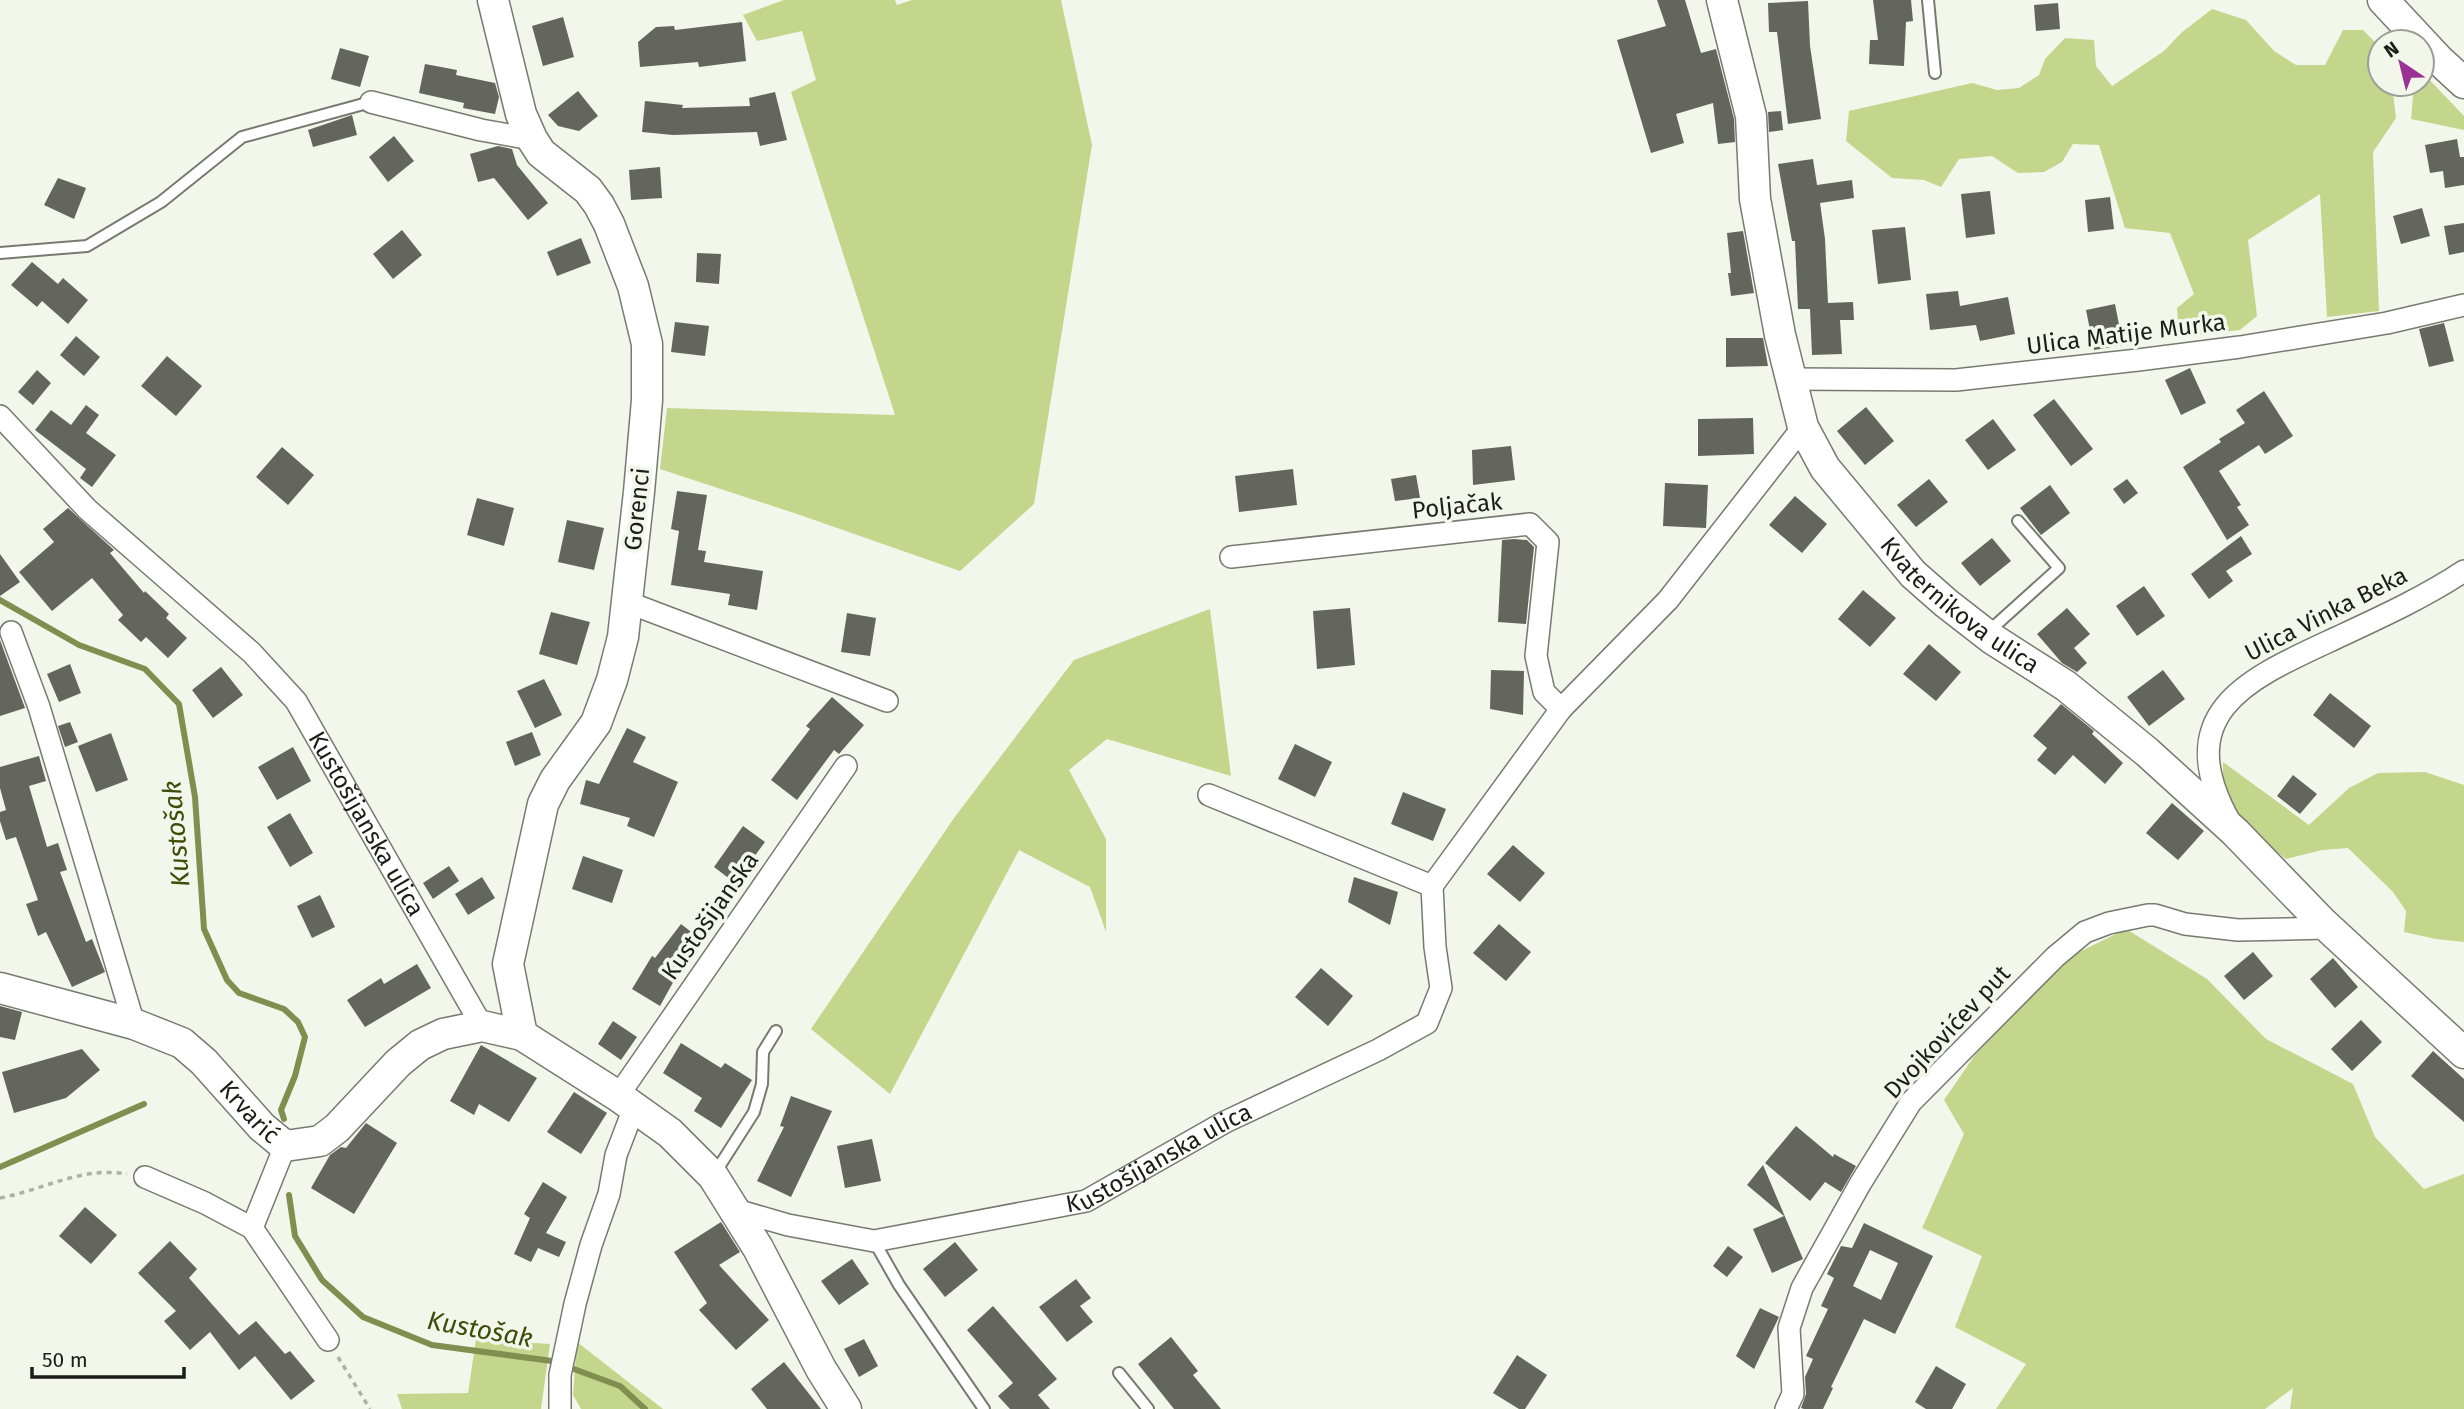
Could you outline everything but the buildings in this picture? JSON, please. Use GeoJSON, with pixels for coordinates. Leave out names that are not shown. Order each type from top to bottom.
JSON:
{"type":"FeatureCollection","features":[{"type":"Feature","properties":{"kind":"street","name":"Gorenci"},"geometry":{"type":"LineString","coordinates":[[493,0],[521,114],[532,139],[541,153],[588,190],[599,205],[633,286],[648,344],[645,433],[623,637],[596,723],[555,780],[543,804],[508,964],[522,1035]]}},
{"type":"Feature","properties":{"kind":"street","name":"Kvaternikova ulica"},"geometry":{"type":"LineString","coordinates":[[1723,0],[1751,116],[1755,199],[1780,335],[1803,427],[1825,468],[1913,574],[1986,634],[2066,686],[2105,717],[2235,832],[2329,928],[2464,1053]]}},
{"type":"Feature","properties":{"kind":"street"},"geometry":{"type":"LineString","coordinates":[[2383,0],[2464,83]]}},
{"type":"Feature","properties":{"kind":"street"},"geometry":{"type":"LineString","coordinates":[[371,102],[481,130],[532,139]]}},
{"type":"Feature","properties":{"kind":"street","name":"Ulica Matije Murka"},"geometry":{"type":"LineString","coordinates":[[1791,379],[1956,380],[2138,360],[2240,347],[2387,323],[2464,305]]}},
{"type":"Feature","properties":{"kind":"street","name":"Kustošijanska ulica"},"geometry":{"type":"LineString","coordinates":[[0,416],[88,509],[252,653],[296,701],[482,1026]]}},
{"type":"Feature","properties":{"kind":"street"},"geometry":{"type":"LineString","coordinates":[[1209,795],[1432,886],[1561,709],[1668,600],[1803,427]]}},
{"type":"Feature","properties":{"kind":"street","name":"Poljačak"},"geometry":{"type":"LineString","coordinates":[[1231,557],[1530,524],[1548,542],[1536,656],[1544,692],[1561,709]]}},
{"type":"Feature","properties":{"kind":"street","name":"Ulica Vinka Beka"},"geometry":{"type":"LineString","coordinates":[[2235,832],[2210,774],[2207,757],[2210,737],[2222,708],[2234,695],[2269,671],[2464,571]]}},
{"type":"Feature","properties":{"kind":"street"},"geometry":{"type":"LineString","coordinates":[[627,602],[887,701]]}},
{"type":"Feature","properties":{"kind":"street"},"geometry":{"type":"LineString","coordinates":[[11,632],[39,707],[134,1024]]}},
{"type":"Feature","properties":{"kind":"street","name":"Kustošijanska"},"geometry":{"type":"LineString","coordinates":[[560,1409],[560,1376],[575,1304],[591,1245],[609,1194],[626,1102],[846,766]]}},
{"type":"Feature","properties":{"kind":"street","name":"Kustošijanska ulica"},"geometry":{"type":"LineString","coordinates":[[736,1210],[788,1225],[874,1241],[1086,1201],[1225,1122],[1378,1050],[1427,1023],[1441,988],[1435,947],[1432,886]]}},
{"type":"Feature","properties":{"kind":"street","name":"Dvojkovićev put"},"geometry":{"type":"LineString","coordinates":[[1786,1409],[1793,1394],[1789,1328],[1802,1288],[1860,1184],[1911,1102],[2055,957],[2085,932],[2109,923],[2148,915],[2185,924],[2238,930],[2329,928]]}},
{"type":"Feature","properties":{"kind":"street","name":"Krvarić"},"geometry":{"type":"LineString","coordinates":[[0,988],[134,1024],[182,1043],[204,1062],[262,1126],[285,1146],[320,1141],[337,1128],[398,1063],[420,1045],[443,1034],[482,1026]]}},
{"type":"Feature","properties":{"kind":"street"},"geometry":{"type":"LineString","coordinates":[[482,1026],[522,1035],[626,1102],[670,1133],[713,1176],[758,1248],[821,1369],[846,1409]]}},
{"type":"Feature","properties":{"kind":"street"},"geometry":{"type":"LineString","coordinates":[[252,1227],[285,1146]]}},
{"type":"Feature","properties":{"kind":"street"},"geometry":{"type":"LineString","coordinates":[[145,1177],[252,1227],[328,1340]]}},
{"type":"Feature","properties":{"kind":"lane"},"geometry":{"type":"LineString","coordinates":[[1928,0],[1935,73]]}},
{"type":"Feature","properties":{"kind":"lane"},"geometry":{"type":"LineString","coordinates":[[0,253],[87,246],[161,202],[242,137],[371,102]]}},
{"type":"Feature","properties":{"kind":"lane"},"geometry":{"type":"LineString","coordinates":[[1986,634],[2059,568],[2018,521]]}},
{"type":"Feature","properties":{"kind":"lane"},"geometry":{"type":"LineString","coordinates":[[713,1176],[754,1112],[762,1084],[763,1052],[776,1031]]}},
{"type":"Feature","properties":{"kind":"lane"},"geometry":{"type":"LineString","coordinates":[[874,1241],[899,1286],[984,1409]]}},
{"type":"Feature","properties":{"kind":"lane"},"geometry":{"type":"LineString","coordinates":[[1119,1373],[1148,1409]]}},
{"type":"Feature","properties":{"kind":"path"},"geometry":{"type":"LineString","coordinates":[[0,1198],[83,1174],[122,1173],[145,1177]]}},
{"type":"Feature","properties":{"kind":"path"},"geometry":{"type":"LineString","coordinates":[[328,1340],[370,1409]]}},
{"type":"Feature","properties":{"kind":"green space"},"geometry":{"type":"Polygon","coordinates":[[[784,0],[895,0],[897,5],[912,0],[1061,0],[1092,145],[1034,504],[960,571],[660,469],[667,408],[895,415],[791,92],[816,80],[802,31],[757,41],[743,15],[784,0]]]}},
{"type":"Feature","properties":{"kind":"green space"},"geometry":{"type":"Polygon","coordinates":[[[2212,9],[2246,20],[2274,51],[2296,65],[2325,65],[2343,30],[2363,30],[2366,33],[2366,98],[2394,98],[2396,118],[2373,152],[2379,311],[2327,317],[2320,194],[2248,240],[2257,316],[2240,330],[2196,335],[2178,322],[2177,308],[2194,294],[2170,233],[2125,228],[2099,145],[2073,144],[2062,162],[2044,172],[2018,173],[1992,156],[1959,159],[1941,187],[1924,180],[1892,178],[1846,141],[1849,111],[1972,83],[1997,90],[2019,88],[2039,75],[2045,59],[2065,38],[2094,40],[2096,66],[2112,86],[2164,51],[2181,33],[2212,9]]]}},
{"type":"Feature","properties":{"kind":"green space"},"geometry":{"type":"Polygon","coordinates":[[[2436,87],[2464,116],[2464,130],[2411,119],[2413,98],[2436,98],[2436,87]]]}},
{"type":"Feature","properties":{"kind":"green space"},"geometry":{"type":"Polygon","coordinates":[[[1210,609],[1231,776],[1107,739],[1069,770],[1106,839],[1106,932],[1090,887],[1019,850],[890,1094],[811,1029],[954,818],[1074,660],[1210,609]]]}},
{"type":"Feature","properties":{"kind":"green space"},"geometry":{"type":"Polygon","coordinates":[[[2223,762],[2309,825],[2349,788],[2378,773],[2425,772],[2464,785],[2464,942],[2404,932],[2406,911],[2393,892],[2348,848],[2322,850],[2286,859],[2242,825],[2223,782],[2223,762]]]}},
{"type":"Feature","properties":{"kind":"green space"},"geometry":{"type":"Polygon","coordinates":[[[2126,929],[2207,979],[2266,1039],[2353,1084],[2375,1137],[2424,1189],[2464,1174],[2464,1409],[2290,1409],[2293,1388],[2265,1409],[1996,1409],[2026,1364],[1955,1327],[1982,1256],[1922,1228],[1964,1134],[1944,1100],[1975,1055],[2065,959],[2126,929]]]}},
{"type":"Feature","properties":{"kind":"green space"},"geometry":{"type":"Polygon","coordinates":[[[476,1339],[550,1344],[541,1409],[402,1409],[397,1394],[468,1393],[476,1339]]]}},
{"type":"Feature","properties":{"kind":"green space"},"geometry":{"type":"Polygon","coordinates":[[[577,1342],[663,1409],[581,1409],[573,1395],[577,1342]]]}},
{"type":"Feature","properties":{"kind":"waterway","name":"Kustošak"},"geometry":{"type":"LineString","coordinates":[[0,600],[79,645],[145,669],[179,704],[195,797],[204,929],[227,980],[239,993],[284,1009],[298,1022],[305,1037],[295,1076],[281,1110],[284,1119]]}},
{"type":"Feature","properties":{"kind":"waterway"},"geometry":{"type":"LineString","coordinates":[[0,1167],[144,1104]]}},
{"type":"Feature","properties":{"kind":"waterway","name":"Kustošak"},"geometry":{"type":"LineString","coordinates":[[289,1195],[295,1236],[322,1280],[363,1317],[432,1345],[552,1361],[620,1386],[645,1409]]}}]}
